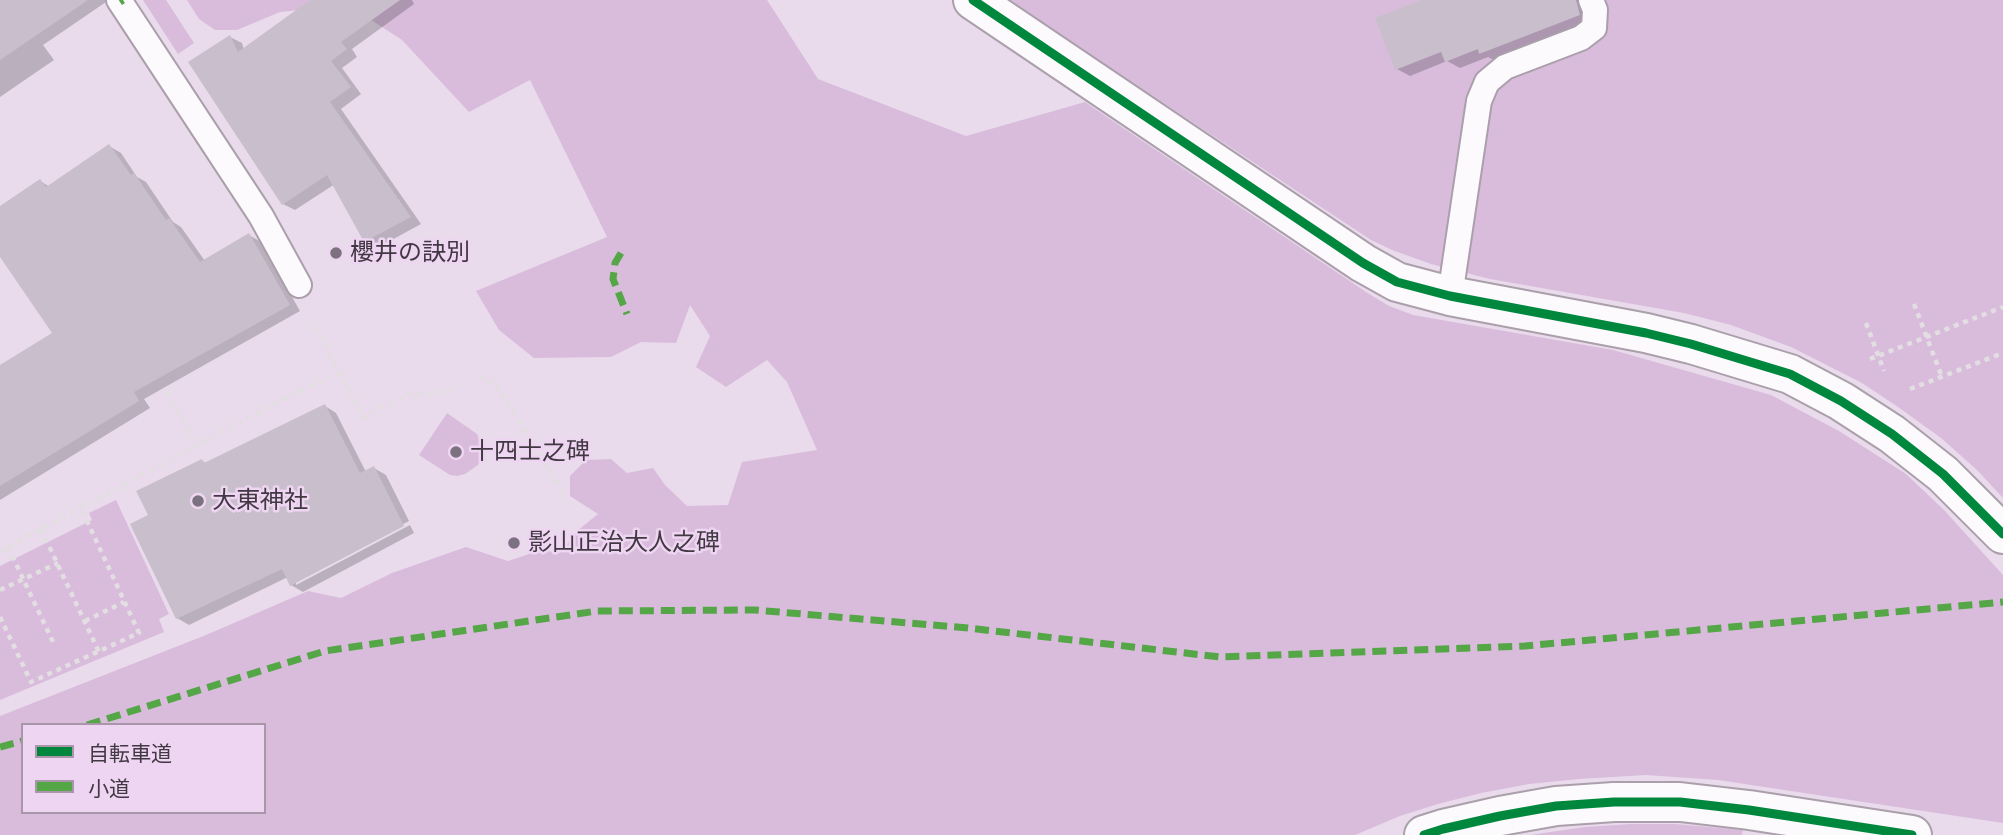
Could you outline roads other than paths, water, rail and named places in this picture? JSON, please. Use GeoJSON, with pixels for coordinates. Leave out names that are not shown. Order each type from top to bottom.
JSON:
{"type":"FeatureCollection","features":[{"type":"Feature","properties":{"kind":"street"},"geometry":{"type":"LineString","coordinates":[[972,0],[1363,263],[1397,282],[1450,296],[1646,333],[1790,374],[1841,401],[1892,434],[1942,474],[2003,534]]}},
{"type":"Feature","properties":{"kind":"street"},"geometry":{"type":"LineString","coordinates":[[1424,835],[1545,808],[1628,802],[1681,802],[1912,835]]}},
{"type":"Feature","properties":{"kind":"lane"},"geometry":{"type":"LineString","coordinates":[[119,0],[261,216],[299,285]]}},
{"type":"Feature","properties":{"kind":"lane"},"geometry":{"type":"LineString","coordinates":[[1450,296],[1479,102],[1487,82],[1505,67],[1581,38],[1594,28],[1595,10],[1591,0]]}},
{"type":"Feature","properties":{"kind":"place","name":"櫻井の訣別"},"geometry":{"type":"Point","coordinates":[336,253]}},
{"type":"Feature","properties":{"kind":"place","name":"十四士之碑"},"geometry":{"type":"Point","coordinates":[456,452]}},
{"type":"Feature","properties":{"kind":"place","name":"大東神社"},"geometry":{"type":"Point","coordinates":[198,501]}},
{"type":"Feature","properties":{"kind":"place","name":"影山正治大人之碑"},"geometry":{"type":"Point","coordinates":[514,543]}}]}
